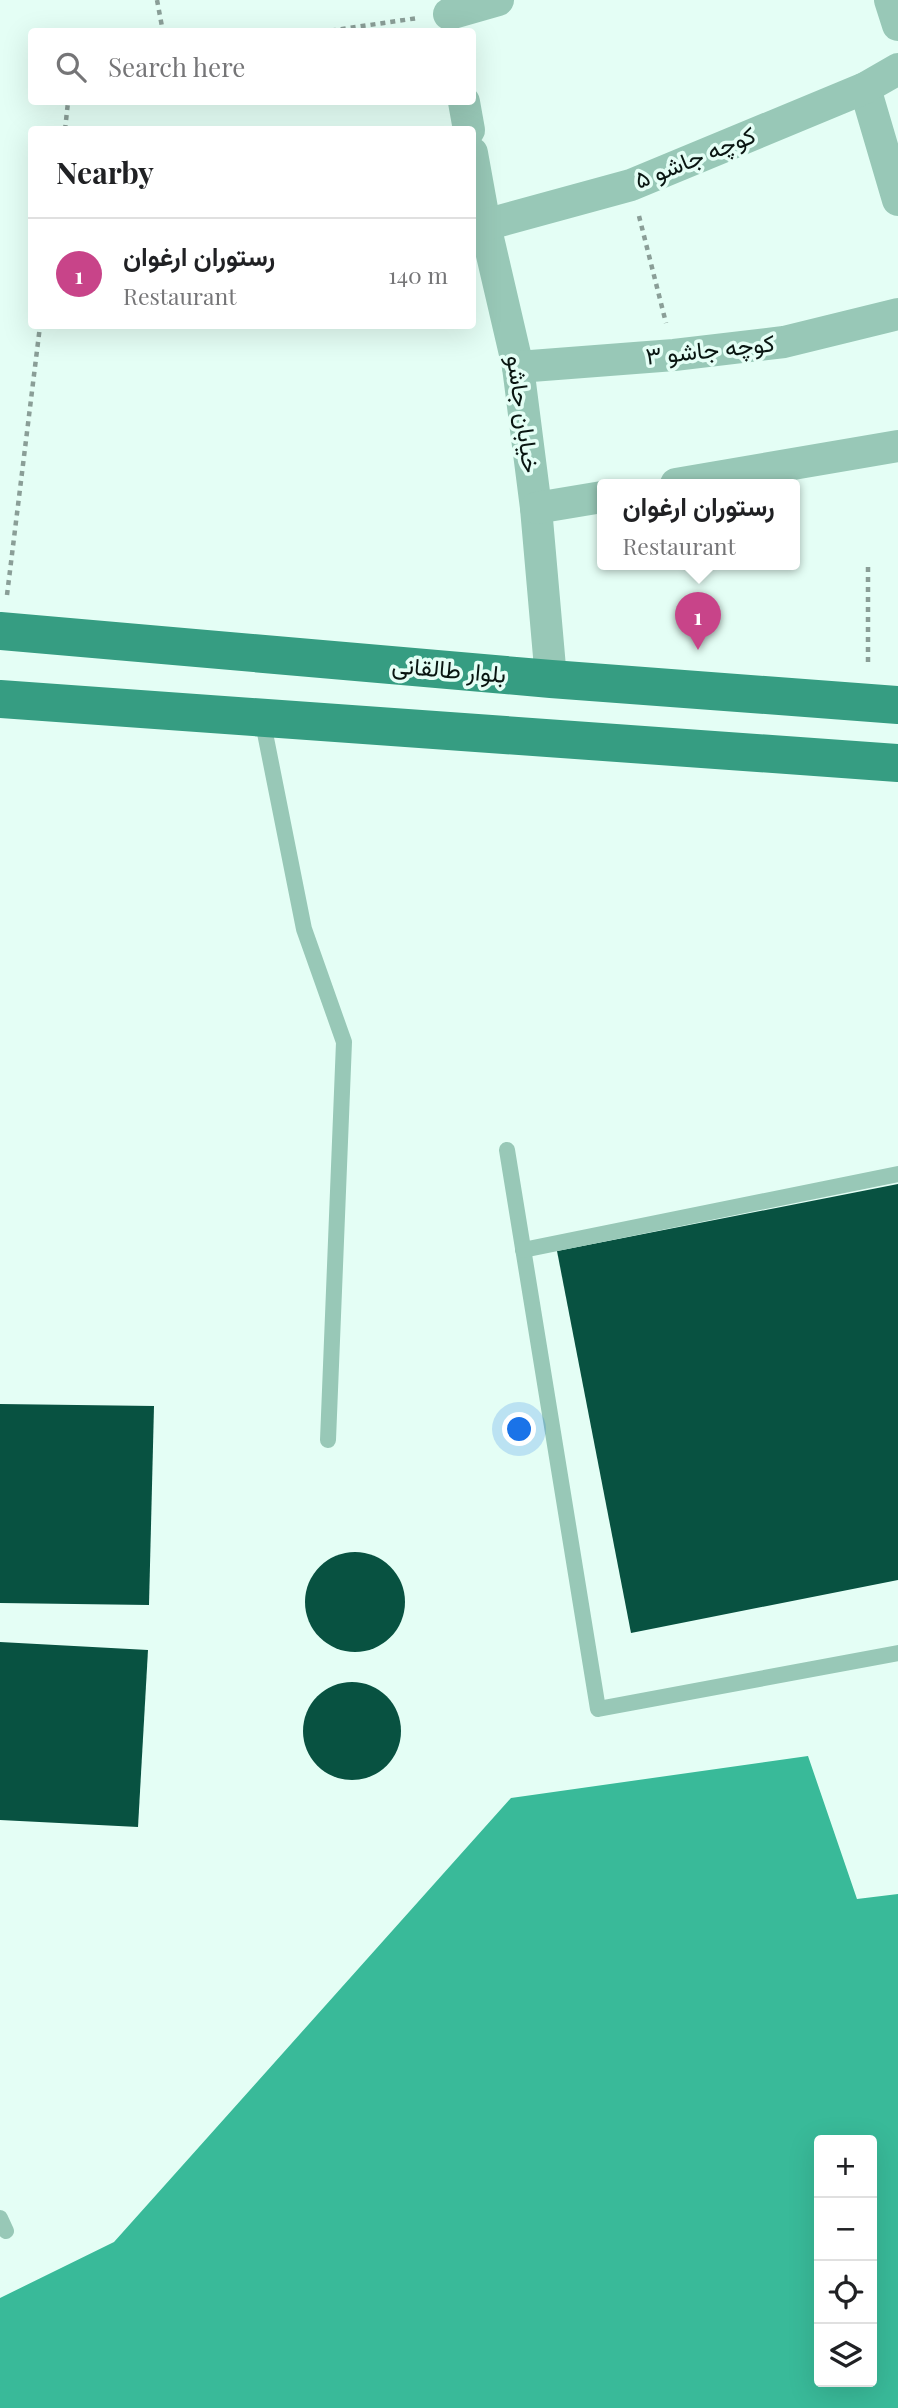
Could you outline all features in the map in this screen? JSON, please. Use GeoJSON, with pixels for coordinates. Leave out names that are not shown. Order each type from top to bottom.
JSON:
{"type":"FeatureCollection","features":[{"type":"Feature","properties":{"kind":"main road","name":"بلوار طالقانی"},"geometry":{"type":"LineString","coordinates":[[1,631],[551,679],[883,704]]}},
{"type":"Feature","properties":{"kind":"main road"},"geometry":{"type":"LineString","coordinates":[[0,699],[898,763]]}},
{"type":"Feature","properties":{"kind":"street"},"geometry":{"type":"LineString","coordinates":[[449,15],[498,0]]}},
{"type":"Feature","properties":{"kind":"street"},"geometry":{"type":"LineString","coordinates":[[890,0],[898,25]]}},
{"type":"Feature","properties":{"kind":"street","name":"کوچه جاشو ۵"},"geometry":{"type":"LineString","coordinates":[[485,225],[631,185],[865,88],[898,69]]}},
{"type":"Feature","properties":{"kind":"street"},"geometry":{"type":"LineString","coordinates":[[865,88],[898,200]]}},
{"type":"Feature","properties":{"kind":"street"},"geometry":{"type":"LineString","coordinates":[[464,105],[467,126]]}},
{"type":"Feature","properties":{"kind":"street","name":"خیابان جاشو"},"geometry":{"type":"LineString","coordinates":[[476,175],[518,367],[536,508],[551,679]]}},
{"type":"Feature","properties":{"kind":"street","name":"کوچه جاشو ۳"},"geometry":{"type":"LineString","coordinates":[[518,367],[674,355],[784,342],[898,314]]}},
{"type":"Feature","properties":{"kind":"street"},"geometry":{"type":"LineString","coordinates":[[705,479],[898,446]]}},
{"type":"Feature","properties":{"kind":"street"},"geometry":{"type":"LineString","coordinates":[[536,508],[597,498]]}},
{"type":"Feature","properties":{"kind":"lane"},"geometry":{"type":"LineString","coordinates":[[261,716],[304,929],[344,1042],[328,1440]]}},
{"type":"Feature","properties":{"kind":"lane"},"geometry":{"type":"LineString","coordinates":[[506,1150],[598,1709],[898,1653]]}},
{"type":"Feature","properties":{"kind":"lane"},"geometry":{"type":"LineString","coordinates":[[523,1250],[898,1174]]}},
{"type":"Feature","properties":{"kind":"path"},"geometry":{"type":"LineString","coordinates":[[157,0],[162,28]]}},
{"type":"Feature","properties":{"kind":"path"},"geometry":{"type":"LineString","coordinates":[[351,28],[449,15]]}},
{"type":"Feature","properties":{"kind":"path"},"geometry":{"type":"LineString","coordinates":[[65,126],[68,105]]}},
{"type":"Feature","properties":{"kind":"path"},"geometry":{"type":"LineString","coordinates":[[631,185],[674,355]]}},
{"type":"Feature","properties":{"kind":"path"},"geometry":{"type":"LineString","coordinates":[[1,631],[40,329]]}},
{"type":"Feature","properties":{"kind":"path"},"geometry":{"type":"LineString","coordinates":[[868,567],[883,704]]}},
{"type":"Feature","properties":{"kind":"shaded area"},"geometry":{"type":"Polygon","coordinates":[[[808,1756],[857,1899],[898,1894],[898,2408],[0,2408],[0,2298],[114,2242],[511,1798],[808,1756]]]}},
{"type":"Feature","properties":{"kind":"building"},"geometry":{"type":"Polygon","coordinates":[[[898,1184],[898,1580],[631,1633],[557,1251],[898,1184]]]}},
{"type":"Feature","properties":{"kind":"building"},"geometry":{"type":"Polygon","coordinates":[[[0,1404],[154,1406],[149,1605],[0,1603],[0,1404]]]}},
{"type":"Feature","properties":{"kind":"building"},"geometry":{"type":"Polygon","coordinates":[[[355,1552],[374,1556],[390,1567],[401,1583],[405,1602],[401,1621],[390,1637],[374,1648],[355,1652],[336,1648],[320,1637],[309,1621],[305,1602],[309,1583],[320,1567],[336,1556],[355,1552]]]}},
{"type":"Feature","properties":{"kind":"building"},"geometry":{"type":"Polygon","coordinates":[[[0,1642],[148,1650],[138,1827],[0,1820],[0,1642]]]}},
{"type":"Feature","properties":{"kind":"building"},"geometry":{"type":"Polygon","coordinates":[[[352,1682],[371,1686],[386,1697],[397,1712],[401,1731],[397,1750],[386,1765],[371,1776],[352,1780],[333,1776],[318,1765],[307,1750],[303,1731],[307,1712],[318,1697],[333,1686],[352,1682]]]}},
{"type":"Feature","properties":{"kind":"place","name":"رستوران ارغوان"},"geometry":{"type":"Point","coordinates":[698,650]}}]}
